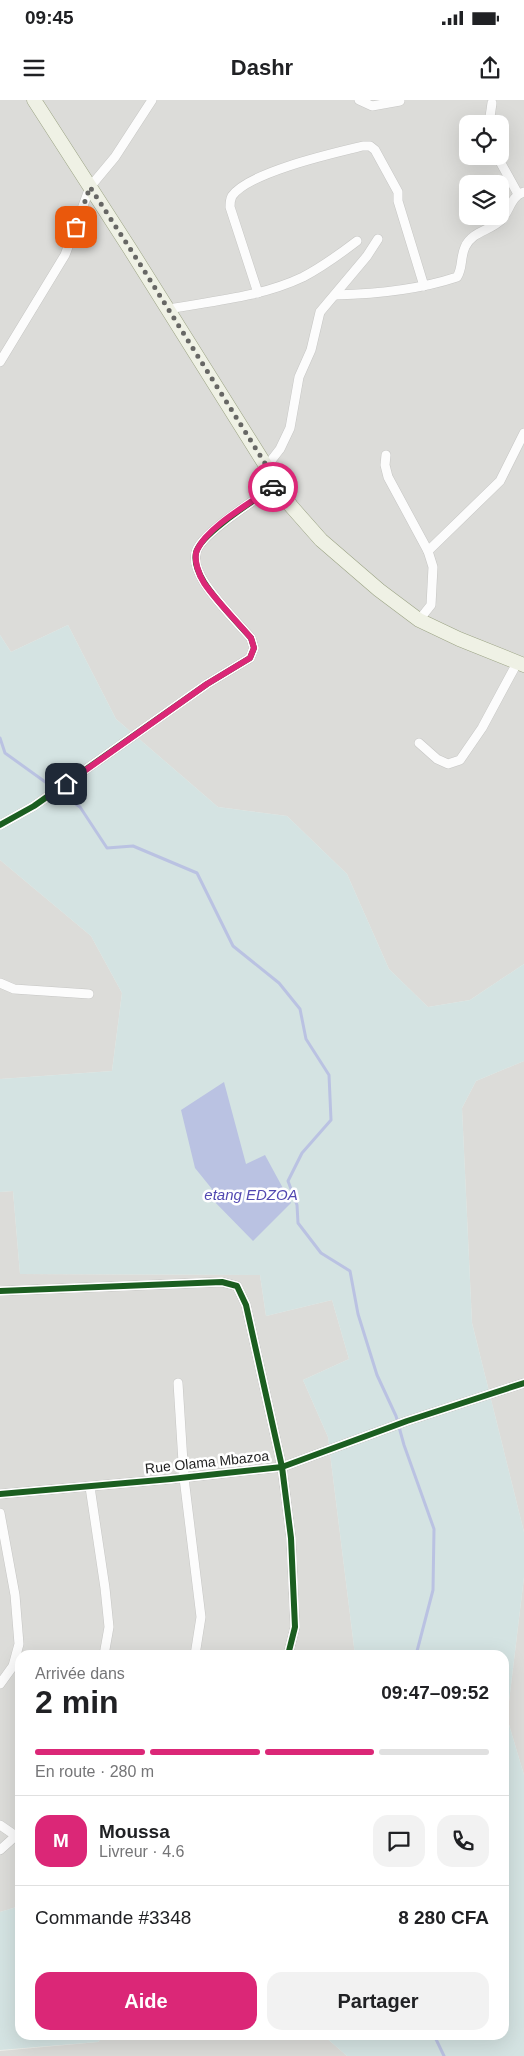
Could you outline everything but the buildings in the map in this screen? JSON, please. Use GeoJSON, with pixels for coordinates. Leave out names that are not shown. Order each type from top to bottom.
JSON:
{"type":"FeatureCollection","features":[{"type":"Feature","properties":{"kind":"main road"},"geometry":{"type":"LineString","coordinates":[[34,100],[291,506],[321,540],[350,566],[420,620],[459,639],[521,664]]}},
{"type":"Feature","properties":{"kind":"street"},"geometry":{"type":"LineString","coordinates":[[0,362],[65,255],[90,187],[115,157],[152,100]]}},
{"type":"Feature","properties":{"kind":"street"},"geometry":{"type":"LineString","coordinates":[[359,100],[372,106],[400,101]]}},
{"type":"Feature","properties":{"kind":"street"},"geometry":{"type":"LineString","coordinates":[[490,115],[492,103]]}},
{"type":"Feature","properties":{"kind":"street"},"geometry":{"type":"LineString","coordinates":[[258,292],[230,207],[231,198],[237,191],[252,181],[314,157],[363,146],[370,146],[375,150],[398,192],[398,200],[424,286]]}},
{"type":"Feature","properties":{"kind":"street"},"geometry":{"type":"LineString","coordinates":[[335,295],[363,295],[424,286],[457,277],[461,272],[465,246],[475,234],[502,219],[521,193],[503,165]]}},
{"type":"Feature","properties":{"kind":"street"},"geometry":{"type":"LineString","coordinates":[[266,467],[280,449],[290,428],[299,377],[311,350],[320,312],[373,248],[378,239]]}},
{"type":"Feature","properties":{"kind":"street"},"geometry":{"type":"LineString","coordinates":[[168,309],[258,292],[301,278],[320,268],[357,241]]}},
{"type":"Feature","properties":{"kind":"street"},"geometry":{"type":"LineString","coordinates":[[428,551],[500,481],[524,433]]}},
{"type":"Feature","properties":{"kind":"street"},"geometry":{"type":"LineString","coordinates":[[386,455],[385,465],[388,477],[428,551],[434,567],[431,605],[420,620]]}},
{"type":"Feature","properties":{"kind":"street"},"geometry":{"type":"LineString","coordinates":[[0,825],[34,806],[207,684],[250,658],[254,648],[251,638],[204,582],[197,568],[196,552],[204,539],[220,525],[278,484]]}},
{"type":"Feature","properties":{"kind":"street"},"geometry":{"type":"LineString","coordinates":[[418,743],[437,759],[448,764],[460,760],[521,664]]}},
{"type":"Feature","properties":{"kind":"street"},"geometry":{"type":"LineString","coordinates":[[0,983],[14,989],[89,994]]}},
{"type":"Feature","properties":{"kind":"street"},"geometry":{"type":"LineString","coordinates":[[0,1291],[222,1282],[237,1286],[246,1305],[282,1467],[291,1538],[295,1627],[289,1650]]}},
{"type":"Feature","properties":{"kind":"street"},"geometry":{"type":"LineString","coordinates":[[178,1383],[184,1478],[201,1617],[196,1650]]}},
{"type":"Feature","properties":{"kind":"street","name":"Rue Olama Mbazoa"},"geometry":{"type":"LineString","coordinates":[[0,1494],[184,1478],[282,1467],[407,1421],[524,1383]]}},
{"type":"Feature","properties":{"kind":"street"},"geometry":{"type":"LineString","coordinates":[[90,1486],[109,1628],[105,1650]]}},
{"type":"Feature","properties":{"kind":"street"},"geometry":{"type":"LineString","coordinates":[[0,1513],[14,1595],[19,1644],[17,1650]]}},
{"type":"Feature","properties":{"kind":"street"},"geometry":{"type":"LineString","coordinates":[[0,1684],[13,1666],[15,1659]]}},
{"type":"Feature","properties":{"kind":"street"},"geometry":{"type":"LineString","coordinates":[[0,1825],[15,1832]]}},
{"type":"Feature","properties":{"kind":"street"},"geometry":{"type":"LineString","coordinates":[[0,1850],[15,1837]]}},
{"type":"Feature","properties":{"kind":"shaded area"},"geometry":{"type":"Polygon","coordinates":[[[0,100],[524,100],[524,964],[470,1000],[428,1007],[389,969],[347,874],[287,816],[218,807],[116,719],[68,625],[11,652],[0,635],[0,100]]]}},
{"type":"Feature","properties":{"kind":"shaded area"},"geometry":{"type":"Polygon","coordinates":[[[68,625],[116,719],[218,807],[287,816],[347,874],[389,969],[428,1007],[470,1000],[524,964],[524,1061],[476,1081],[462,1108],[472,1323],[524,1532],[524,1577],[509,1701],[509,1650],[354,1650],[328,1437],[303,1380],[349,1359],[332,1300],[266,1316],[260,1275],[20,1274],[13,1191],[0,1192],[0,1079],[112,1071],[122,993],[91,936],[0,860],[0,635],[11,652],[68,625]]]}},
{"type":"Feature","properties":{"kind":"shaded area"},"geometry":{"type":"Polygon","coordinates":[[[0,860],[91,936],[122,993],[112,1071],[0,1079],[0,860]]]}},
{"type":"Feature","properties":{"kind":"shaded area"},"geometry":{"type":"Polygon","coordinates":[[[524,1061],[524,1532],[472,1323],[462,1108],[476,1081],[524,1061]]]}},
{"type":"Feature","properties":{"kind":"shaded area"},"geometry":{"type":"Polygon","coordinates":[[[13,1191],[20,1274],[260,1275],[266,1316],[332,1300],[349,1359],[303,1380],[328,1437],[354,1650],[15,1650],[15,1908],[0,1912],[0,1192],[13,1191]]]}},
{"type":"Feature","properties":{"kind":"shaded area"},"geometry":{"type":"Polygon","coordinates":[[[524,1577],[524,1775],[509,1725],[509,1701],[524,1577]]]}},
{"type":"Feature","properties":{"kind":"shaded area"},"geometry":{"type":"Polygon","coordinates":[[[509,1725],[524,1775],[524,2056],[347,2056],[329,2040],[509,2040],[509,1725]]]}},
{"type":"Feature","properties":{"kind":"shaded area"},"geometry":{"type":"Polygon","coordinates":[[[15,1908],[15,2040],[100,2040],[98,2042],[0,2050],[0,1912],[15,1908]]]}},
{"type":"Feature","properties":{"kind":"shaded area"},"geometry":{"type":"Polygon","coordinates":[[[100,2040],[329,2040],[347,2056],[0,2056],[0,2051],[98,2042],[100,2040]]]}},
{"type":"Feature","properties":{"kind":"water","name":"etang EDZOA"},"geometry":{"type":"Polygon","coordinates":[[[224,1082],[246,1164],[265,1155],[291,1203],[253,1241],[209,1196],[212,1189],[195,1168],[181,1110],[224,1082]]]}},
{"type":"Feature","properties":{"kind":"waterway"},"geometry":{"type":"LineString","coordinates":[[0,738],[5,753],[80,807],[107,848],[133,846],[197,873],[233,946],[279,983],[300,1009],[306,1039],[329,1075],[331,1120],[302,1153],[288,1181],[297,1205],[298,1223],[321,1253],[350,1271],[358,1314],[377,1375],[396,1416],[404,1445],[434,1529],[433,1590],[417,1650]]}},
{"type":"Feature","properties":{"kind":"waterway"},"geometry":{"type":"LineString","coordinates":[[436,2040],[444,2056]]}},
{"type":"Feature","properties":{"kind":"cycle path"},"geometry":{"type":"LineString","coordinates":[[0,825],[34,806],[207,684],[250,658],[254,648],[251,638],[220,604],[204,582],[197,568],[196,553],[200,545],[219,526],[278,484]]}},
{"type":"Feature","properties":{"kind":"cycle path"},"geometry":{"type":"LineString","coordinates":[[0,1291],[222,1282],[237,1286],[246,1305],[282,1467],[291,1538],[295,1627],[289,1650]]}},
{"type":"Feature","properties":{"kind":"cycle path"},"geometry":{"type":"LineString","coordinates":[[0,1494],[282,1467],[407,1421],[524,1383]]}},
{"type":"Feature","properties":{"kind":"way so far"},"geometry":{"type":"LineString","coordinates":[[76,227],[90,187],[278,484],[273,487]]}},
{"type":"Feature","properties":{"kind":"route"},"geometry":{"type":"LineString","coordinates":[[66,784],[207,684],[250,658],[254,648],[251,638],[204,582],[197,568],[196,552],[204,539],[220,525],[273,487]]}}]}
